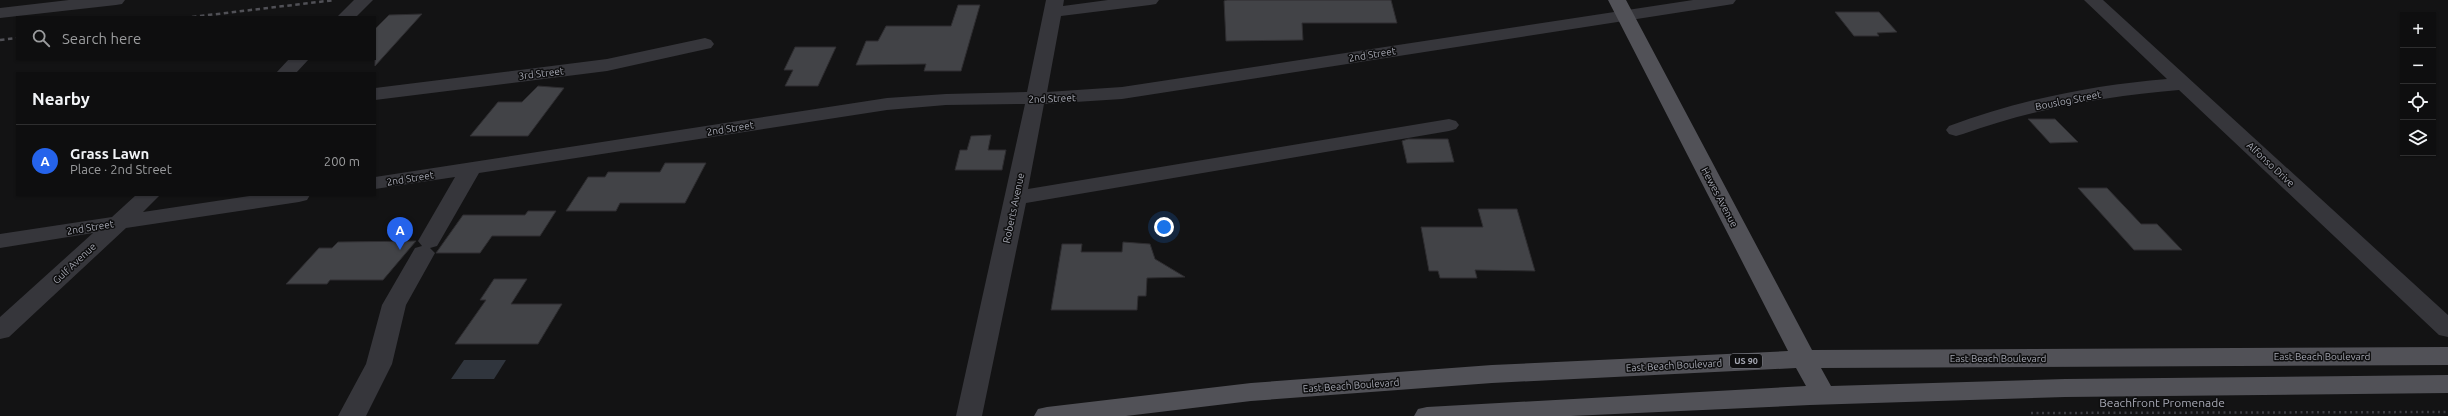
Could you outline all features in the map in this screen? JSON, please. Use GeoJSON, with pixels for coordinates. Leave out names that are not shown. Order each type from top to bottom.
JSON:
{"type":"FeatureCollection","features":[{"type":"Feature","properties":{"kind":"main road","name":"Hewes Avenue"},"geometry":{"type":"LineString","coordinates":[[1621,8],[1822,393]]}},
{"type":"Feature","properties":{"kind":"main road","name":"East Beach Boulevard"},"geometry":{"type":"LineString","coordinates":[[1047,416],[1251,392],[1492,374],[1804,359],[2448,356]]}},
{"type":"Feature","properties":{"kind":"main road"},"geometry":{"type":"LineString","coordinates":[[1427,416],[1822,393],[2101,386],[2448,384]]}},
{"type":"Feature","properties":{"kind":"street"},"geometry":{"type":"LineString","coordinates":[[0,13],[116,0]]}},
{"type":"Feature","properties":{"kind":"street"},"geometry":{"type":"LineString","coordinates":[[347,16],[364,0]]}},
{"type":"Feature","properties":{"kind":"street"},"geometry":{"type":"LineString","coordinates":[[1054,6],[1150,0]]}},
{"type":"Feature","properties":{"kind":"street","name":"2nd Street"},"geometry":{"type":"LineString","coordinates":[[376,183],[887,104],[937,100],[1071,98],[1122,93],[1621,8],[1727,0]]}},
{"type":"Feature","properties":{"kind":"street","name":"Alfonso Drive"},"geometry":{"type":"LineString","coordinates":[[2093,0],[2448,329]]}},
{"type":"Feature","properties":{"kind":"street","name":"Roberts Avenue"},"geometry":{"type":"LineString","coordinates":[[969,416],[1016,198],[1054,6]]}},
{"type":"Feature","properties":{"kind":"street","name":"3rd Street"},"geometry":{"type":"LineString","coordinates":[[376,94],[607,65],[705,44]]}},
{"type":"Feature","properties":{"kind":"street"},"geometry":{"type":"LineString","coordinates":[[286,72],[299,60]]}},
{"type":"Feature","properties":{"kind":"street","name":"Bouslog Street"},"geometry":{"type":"LineString","coordinates":[[1956,130],[1992,115],[2138,86],[2184,84]]}},
{"type":"Feature","properties":{"kind":"street"},"geometry":{"type":"LineString","coordinates":[[1016,198],[1449,125]]}},
{"type":"Feature","properties":{"kind":"street"},"geometry":{"type":"LineString","coordinates":[[351,416],[356,410],[379,364],[394,305],[471,168]]}},
{"type":"Feature","properties":{"kind":"street","name":"Gulf Avenue"},"geometry":{"type":"LineString","coordinates":[[0,331],[148,196]]}},
{"type":"Feature","properties":{"kind":"street","name":"2nd Street"},"geometry":{"type":"LineString","coordinates":[[0,241],[292,196]]}},
{"type":"Feature","properties":{"kind":"path","name":"Beachfront Promenade"},"geometry":{"type":"LineString","coordinates":[[2025,412],[2448,412]]}},
{"type":"Feature","properties":{"kind":"shaded area"},"geometry":{"type":"Polygon","coordinates":[[[464,360],[506,360],[494,379],[451,379],[464,360]]]}},
{"type":"Feature","properties":{"kind":"building"},"geometry":{"type":"Polygon","coordinates":[[[1391,0],[1397,23],[1302,23],[1303,40],[1226,41],[1224,1],[1391,0]]]}},
{"type":"Feature","properties":{"kind":"building"},"geometry":{"type":"Polygon","coordinates":[[[958,5],[980,5],[961,71],[924,71],[926,64],[856,65],[866,41],[878,41],[886,26],[951,26],[958,5]]]}},
{"type":"Feature","properties":{"kind":"building"},"geometry":{"type":"Polygon","coordinates":[[[1835,12],[1879,12],[1897,32],[1877,33],[1879,36],[1854,36],[1835,12]]]}},
{"type":"Feature","properties":{"kind":"building"},"geometry":{"type":"Polygon","coordinates":[[[422,14],[375,66],[376,28],[389,15],[422,14]]]}},
{"type":"Feature","properties":{"kind":"building"},"geometry":{"type":"Polygon","coordinates":[[[795,47],[836,47],[818,86],[785,86],[793,70],[784,70],[795,47]]]}},
{"type":"Feature","properties":{"kind":"building"},"geometry":{"type":"Polygon","coordinates":[[[538,86],[564,88],[528,136],[470,136],[498,102],[522,102],[538,86]]]}},
{"type":"Feature","properties":{"kind":"building"},"geometry":{"type":"Polygon","coordinates":[[[2028,119],[2055,119],[2078,142],[2050,143],[2028,119]]]}},
{"type":"Feature","properties":{"kind":"building"},"geometry":{"type":"Polygon","coordinates":[[[991,135],[988,150],[1006,150],[1002,170],[955,170],[960,150],[967,150],[971,136],[991,135]]]}},
{"type":"Feature","properties":{"kind":"building"},"geometry":{"type":"Polygon","coordinates":[[[1408,139],[1448,139],[1454,162],[1407,163],[1402,141],[1408,139]]]}},
{"type":"Feature","properties":{"kind":"building"},"geometry":{"type":"Polygon","coordinates":[[[665,163],[706,163],[685,203],[620,203],[616,211],[566,211],[588,177],[605,177],[608,172],[660,172],[665,163]]]}},
{"type":"Feature","properties":{"kind":"building"},"geometry":{"type":"Polygon","coordinates":[[[2078,188],[2107,188],[2141,224],[2157,224],[2182,250],[2134,250],[2078,188]]]}},
{"type":"Feature","properties":{"kind":"building"},"geometry":{"type":"Polygon","coordinates":[[[1478,209],[1517,209],[1535,271],[1475,270],[1477,278],[1440,278],[1438,271],[1429,271],[1421,227],[1483,227],[1478,209]]]}},
{"type":"Feature","properties":{"kind":"building"},"geometry":{"type":"Polygon","coordinates":[[[528,211],[556,211],[540,236],[492,236],[480,253],[436,253],[463,215],[525,215],[528,211]]]}},
{"type":"Feature","properties":{"kind":"building"},"geometry":{"type":"Polygon","coordinates":[[[416,241],[383,280],[330,280],[327,284],[286,284],[319,248],[332,248],[338,242],[416,241]]]}},
{"type":"Feature","properties":{"kind":"building"},"geometry":{"type":"Polygon","coordinates":[[[1123,242],[1150,244],[1155,259],[1185,277],[1147,278],[1146,296],[1138,296],[1137,310],[1051,310],[1062,244],[1082,244],[1081,252],[1122,252],[1123,242]]]}},
{"type":"Feature","properties":{"kind":"building"},"geometry":{"type":"Polygon","coordinates":[[[494,279],[527,279],[511,304],[562,304],[538,344],[455,344],[486,300],[480,300],[494,279]]]}},
{"type":"Feature","properties":{"kind":"railway"},"geometry":{"type":"LineString","coordinates":[[200,16],[335,0]]}},
{"type":"Feature","properties":{"kind":"railway"},"geometry":{"type":"LineString","coordinates":[[0,40],[16,38]]}},
{"type":"Feature","properties":{"kind":"place","name":"Grass Lawn"},"geometry":{"type":"Point","coordinates":[400,250]}}]}
